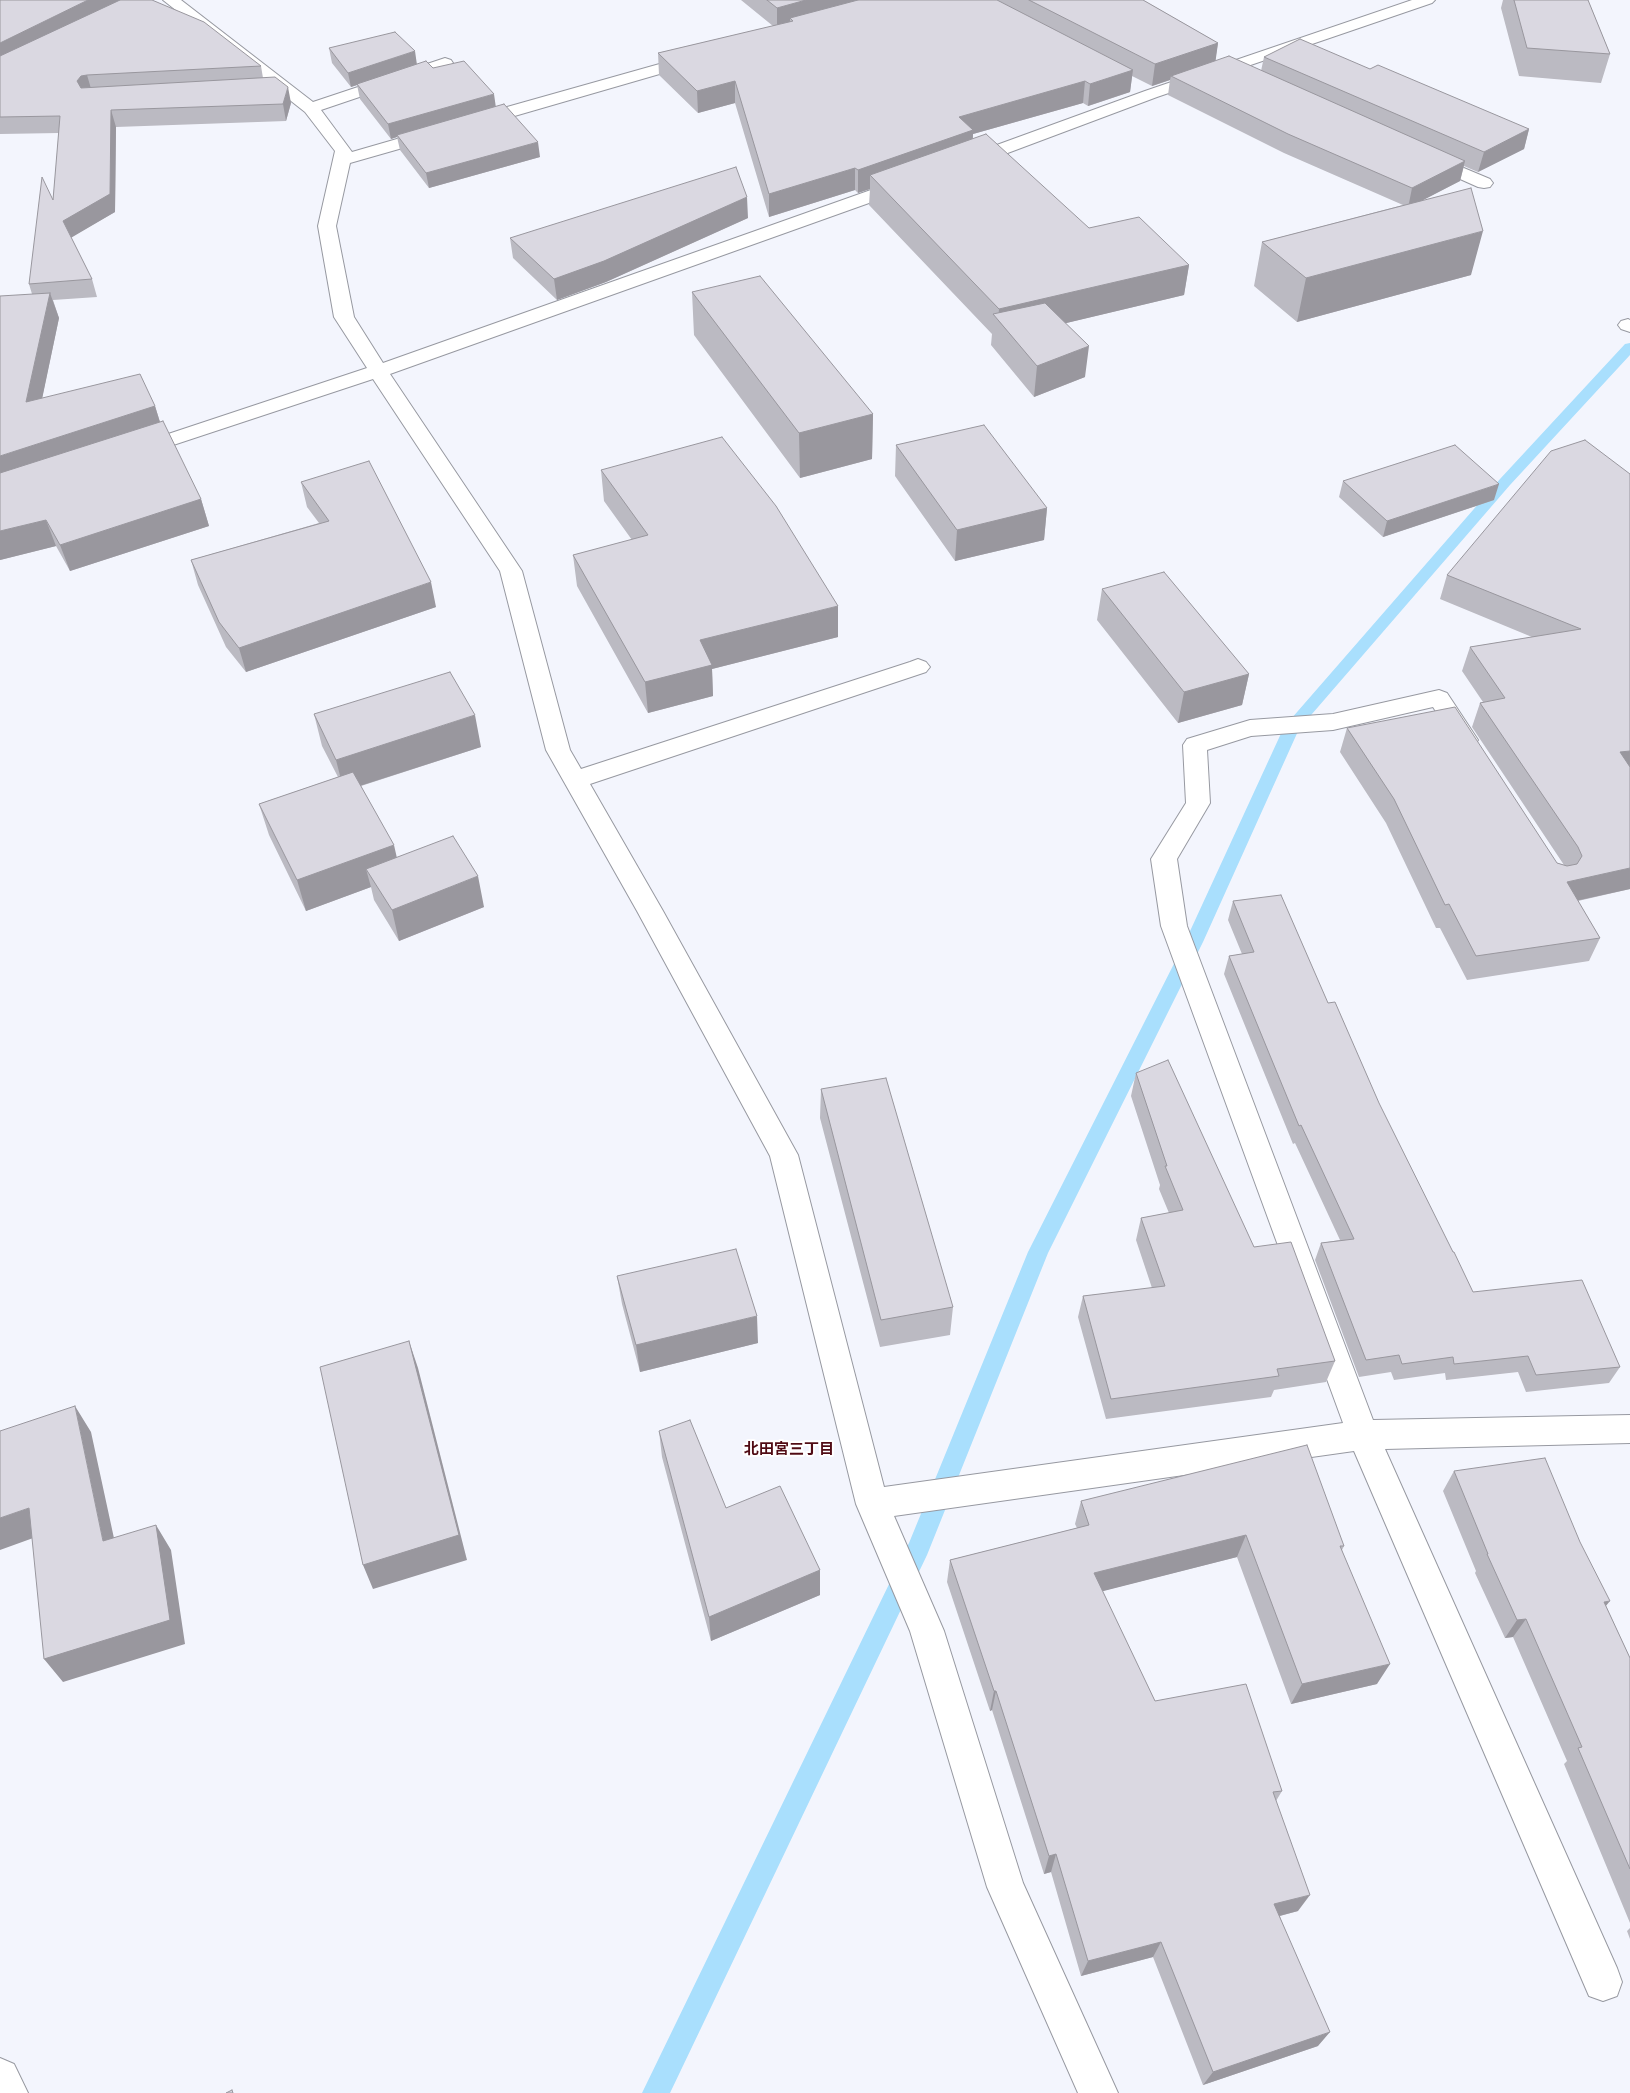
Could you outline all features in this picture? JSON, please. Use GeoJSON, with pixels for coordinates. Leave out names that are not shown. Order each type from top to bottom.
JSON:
{"type":"FeatureCollection","features":[{"type":"Feature","properties":{"kind":"street"},"geometry":{"type":"LineString","coordinates":[[950,168],[1151,94],[1427,0]]}},
{"type":"Feature","properties":{"kind":"street"},"geometry":{"type":"LineString","coordinates":[[183,4],[284,88],[311,108],[344,151],[327,226],[344,317],[510,571],[558,750],[650,911],[784,1155],[872,1504],[927,1631],[1006,1888],[1098,2093]]}},
{"type":"Feature","properties":{"kind":"street"},"geometry":{"type":"LineString","coordinates":[[342,160],[713,54]]}},
{"type":"Feature","properties":{"kind":"street"},"geometry":{"type":"LineString","coordinates":[[311,108],[446,63]]}},
{"type":"Feature","properties":{"kind":"street"},"geometry":{"type":"LineString","coordinates":[[1227,68],[1245,76]]}},
{"type":"Feature","properties":{"kind":"street"},"geometry":{"type":"LineString","coordinates":[[1134,85],[1151,94]]}},
{"type":"Feature","properties":{"kind":"street"},"geometry":{"type":"LineString","coordinates":[[265,89],[284,88]]}},
{"type":"Feature","properties":{"kind":"street"},"geometry":{"type":"LineString","coordinates":[[1413,151],[1484,183]]}},
{"type":"Feature","properties":{"kind":"street"},"geometry":{"type":"LineString","coordinates":[[116,457],[378,371],[922,178]]}},
{"type":"Feature","properties":{"kind":"street"},"geometry":{"type":"LineString","coordinates":[[575,780],[918,667]]}},
{"type":"Feature","properties":{"kind":"street"},"geometry":{"type":"LineString","coordinates":[[1482,764],[1439,698],[1333,722],[1250,728],[1195,745],[1198,803],[1164,859],[1174,926],[1363,1435],[1603,1982]]}},
{"type":"Feature","properties":{"kind":"street"},"geometry":{"type":"LineString","coordinates":[[872,1504],[1363,1435],[1630,1429]]}},
{"type":"Feature","properties":{"kind":"street"},"geometry":{"type":"LineString","coordinates":[[0,2078],[8,2093]]}},
{"type":"Feature","properties":{"kind":"building"},"geometry":{"type":"Polygon","coordinates":[[[0,0],[88,0],[0,43],[0,0]]]}},
{"type":"Feature","properties":{"kind":"building"},"geometry":{"type":"Polygon","coordinates":[[[120,0],[152,0],[204,22],[261,66],[87,75],[81,76],[77,81],[81,88],[275,77],[288,87],[283,104],[111,110],[110,194],[63,221],[92,279],[29,284],[42,177],[53,200],[60,116],[0,117],[0,56],[120,0]]]}},
{"type":"Feature","properties":{"kind":"building"},"geometry":{"type":"Polygon","coordinates":[[[767,0],[806,0],[777,8],[767,0]]]}},
{"type":"Feature","properties":{"kind":"building"},"geometry":{"type":"Polygon","coordinates":[[[858,0],[997,0],[1133,70],[1090,84],[1085,81],[959,117],[973,130],[858,170],[855,168],[769,194],[735,81],[697,91],[658,53],[793,21],[790,18],[858,0]]]}},
{"type":"Feature","properties":{"kind":"building"},"geometry":{"type":"Polygon","coordinates":[[[1029,0],[1143,0],[1218,43],[1155,64],[1029,0]]]}},
{"type":"Feature","properties":{"kind":"building"},"geometry":{"type":"Polygon","coordinates":[[[1514,0],[1588,0],[1610,54],[1527,48],[1514,0]]]}},
{"type":"Feature","properties":{"kind":"building"},"geometry":{"type":"Polygon","coordinates":[[[395,32],[415,51],[348,73],[329,48],[395,32]]]}},
{"type":"Feature","properties":{"kind":"building"},"geometry":{"type":"Polygon","coordinates":[[[1300,39],[1370,69],[1378,65],[1529,129],[1484,152],[1264,57],[1300,39]]]}},
{"type":"Feature","properties":{"kind":"building"},"geometry":{"type":"Polygon","coordinates":[[[1229,56],[1465,161],[1412,188],[1288,134],[1171,76],[1229,56]]]}},
{"type":"Feature","properties":{"kind":"building"},"geometry":{"type":"Polygon","coordinates":[[[426,61],[433,68],[464,61],[494,94],[388,124],[357,84],[426,61]]]}},
{"type":"Feature","properties":{"kind":"building"},"geometry":{"type":"Polygon","coordinates":[[[504,104],[538,142],[426,173],[397,135],[504,104]]]}},
{"type":"Feature","properties":{"kind":"building"},"geometry":{"type":"Polygon","coordinates":[[[986,134],[1089,228],[1139,217],[1189,265],[999,309],[870,175],[986,134]]]}},
{"type":"Feature","properties":{"kind":"building"},"geometry":{"type":"Polygon","coordinates":[[[736,167],[747,197],[604,261],[554,279],[510,238],[736,167]]]}},
{"type":"Feature","properties":{"kind":"building"},"geometry":{"type":"Polygon","coordinates":[[[1471,188],[1483,231],[1306,278],[1262,242],[1471,188]]]}},
{"type":"Feature","properties":{"kind":"building"},"geometry":{"type":"Polygon","coordinates":[[[760,276],[873,414],[799,433],[692,292],[760,276]]]}},
{"type":"Feature","properties":{"kind":"building"},"geometry":{"type":"Polygon","coordinates":[[[50,293],[26,402],[140,374],[155,406],[0,456],[0,296],[50,293]]]}},
{"type":"Feature","properties":{"kind":"building"},"geometry":{"type":"Polygon","coordinates":[[[1045,303],[1089,346],[1037,366],[993,314],[1045,303]]]}},
{"type":"Feature","properties":{"kind":"building"},"geometry":{"type":"Polygon","coordinates":[[[163,421],[201,499],[60,545],[46,520],[0,531],[0,473],[163,421]]]}},
{"type":"Feature","properties":{"kind":"building"},"geometry":{"type":"Polygon","coordinates":[[[984,425],[1047,508],[957,530],[896,445],[984,425]]]}},
{"type":"Feature","properties":{"kind":"building"},"geometry":{"type":"Polygon","coordinates":[[[722,437],[776,506],[838,606],[700,640],[712,665],[645,682],[573,555],[648,535],[601,470],[722,437]]]}},
{"type":"Feature","properties":{"kind":"building"},"geometry":{"type":"Polygon","coordinates":[[[1585,440],[1630,474],[1630,751],[1620,752],[1630,767],[1630,868],[1567,882],[1600,938],[1476,956],[1449,904],[1445,905],[1394,799],[1347,728],[1455,707],[1557,863],[1567,866],[1577,864],[1582,856],[1578,847],[1480,703],[1505,698],[1470,647],[1581,629],[1447,575],[1551,451],[1585,440]]]}},
{"type":"Feature","properties":{"kind":"building"},"geometry":{"type":"Polygon","coordinates":[[[1455,445],[1499,484],[1387,521],[1343,481],[1455,445]]]}},
{"type":"Feature","properties":{"kind":"building"},"geometry":{"type":"Polygon","coordinates":[[[369,461],[431,582],[239,648],[219,622],[191,560],[329,521],[301,482],[369,461]]]}},
{"type":"Feature","properties":{"kind":"building"},"geometry":{"type":"Polygon","coordinates":[[[1164,572],[1249,674],[1184,692],[1102,589],[1164,572]]]}},
{"type":"Feature","properties":{"kind":"building"},"geometry":{"type":"Polygon","coordinates":[[[450,672],[475,715],[336,760],[314,714],[450,672]]]}},
{"type":"Feature","properties":{"kind":"building"},"geometry":{"type":"Polygon","coordinates":[[[353,772],[394,845],[297,880],[259,804],[353,772]]]}},
{"type":"Feature","properties":{"kind":"building"},"geometry":{"type":"Polygon","coordinates":[[[453,836],[478,876],[392,910],[366,869],[453,836]]]}},
{"type":"Feature","properties":{"kind":"building"},"geometry":{"type":"Polygon","coordinates":[[[1281,895],[1328,1003],[1335,1002],[1379,1103],[1473,1292],[1582,1280],[1620,1367],[1536,1375],[1528,1356],[1454,1364],[1453,1357],[1402,1364],[1399,1355],[1366,1360],[1321,1243],[1354,1239],[1301,1125],[1299,1126],[1229,956],[1254,952],[1233,901],[1281,895]]]}},
{"type":"Feature","properties":{"kind":"building"},"geometry":{"type":"Polygon","coordinates":[[[1168,1060],[1254,1247],[1291,1242],[1335,1361],[1277,1369],[1279,1376],[1111,1399],[1083,1296],[1165,1286],[1141,1218],[1183,1210],[1165,1166],[1167,1166],[1136,1073],[1168,1060]]]}},
{"type":"Feature","properties":{"kind":"building"},"geometry":{"type":"Polygon","coordinates":[[[886,1078],[953,1307],[881,1320],[821,1089],[886,1078]]]}},
{"type":"Feature","properties":{"kind":"building"},"geometry":{"type":"Polygon","coordinates":[[[736,1249],[757,1316],[636,1345],[617,1276],[736,1249]]]}},
{"type":"Feature","properties":{"kind":"building"},"geometry":{"type":"Polygon","coordinates":[[[409,1341],[459,1535],[363,1565],[320,1367],[409,1341]]]}},
{"type":"Feature","properties":{"kind":"building"},"geometry":{"type":"Polygon","coordinates":[[[75,1406],[103,1541],[156,1525],[170,1620],[44,1659],[29,1508],[0,1518],[0,1431],[75,1406]]]}},
{"type":"Feature","properties":{"kind":"building"},"geometry":{"type":"Polygon","coordinates":[[[690,1420],[726,1508],[780,1486],[820,1570],[709,1617],[659,1431],[690,1420]]]}},
{"type":"Feature","properties":{"kind":"building"},"geometry":{"type":"Polygon","coordinates":[[[1307,1445],[1344,1546],[1340,1546],[1390,1664],[1302,1684],[1246,1535],[1094,1573],[1155,1701],[1246,1684],[1282,1791],[1273,1792],[1310,1895],[1274,1904],[1330,2032],[1213,2072],[1161,1942],[1088,1961],[1056,1854],[1049,1856],[996,1691],[994,1691],[950,1560],[1089,1525],[1081,1501],[1307,1445]]]}},
{"type":"Feature","properties":{"kind":"building"},"geometry":{"type":"Polygon","coordinates":[[[1545,1458],[1580,1542],[1610,1601],[1604,1602],[1630,1658],[1630,1869],[1578,1748],[1582,1747],[1526,1619],[1517,1620],[1487,1554],[1454,1471],[1545,1458]]]}},
{"type":"Feature","properties":{"kind":"waterway"},"geometry":{"type":"LineString","coordinates":[[656,2093],[919,1547],[1038,1252],[1194,942],[1292,727],[1505,482],[1630,347]]}},
{"type":"Feature","properties":{"kind":"district","name":"北田宮三丁目"},"geometry":{"type":"Point","coordinates":[789,1449]}}]}
